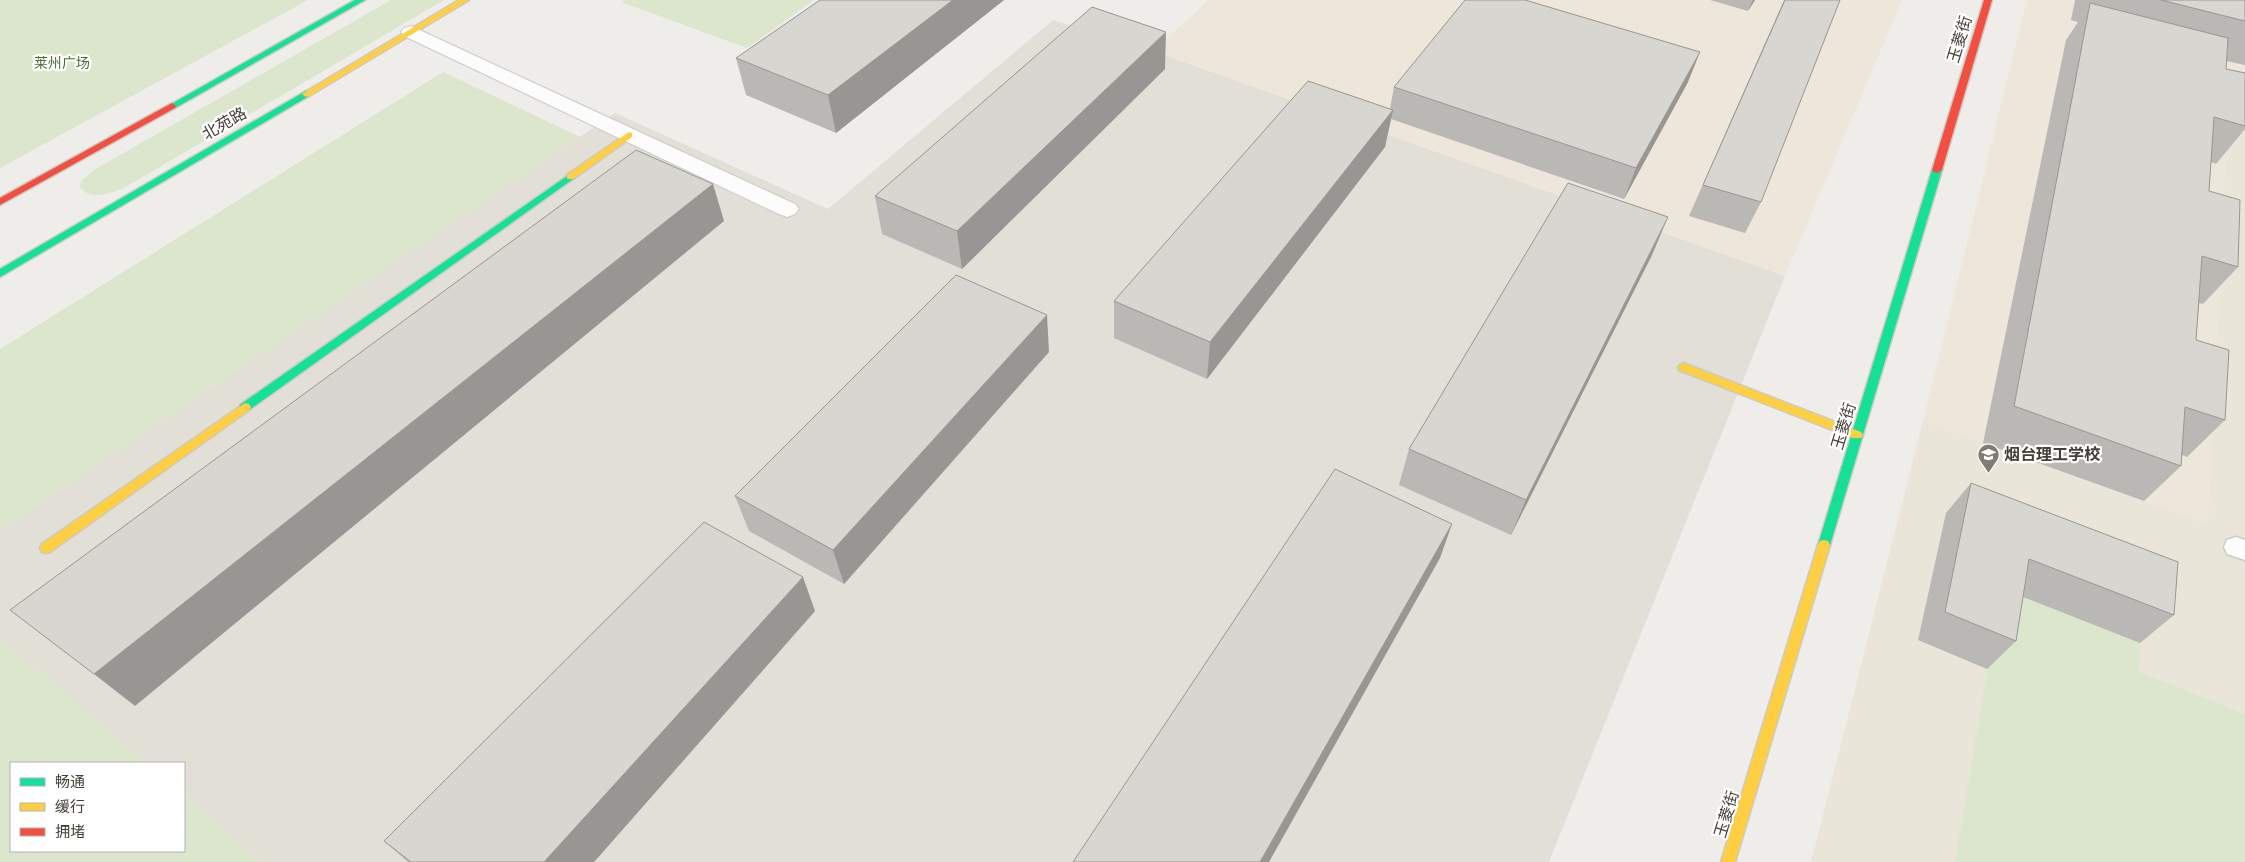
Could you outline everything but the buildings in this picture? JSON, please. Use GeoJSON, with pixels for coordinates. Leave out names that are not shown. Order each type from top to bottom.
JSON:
{"type":"FeatureCollection","features":[{"type":"Feature","properties":{"kind":"street"},"geometry":{"type":"LineString","coordinates":[[0,202],[361,0]]}},
{"type":"Feature","properties":{"kind":"street","name":"北苑路"},"geometry":{"type":"LineString","coordinates":[[0,274],[465,0]]}},
{"type":"Feature","properties":{"kind":"street","name":"玉菱街"},"geometry":{"type":"LineString","coordinates":[[1728,862],[1988,0]]}},
{"type":"Feature","properties":{"kind":"street"},"geometry":{"type":"LineString","coordinates":[[410,32],[787,209]]}},
{"type":"Feature","properties":{"kind":"street"},"geometry":{"type":"LineString","coordinates":[[46,548],[629,135]]}},
{"type":"Feature","properties":{"kind":"street"},"geometry":{"type":"LineString","coordinates":[[1683,367],[1857,436]]}},
{"type":"Feature","properties":{"kind":"shaded area"},"geometry":{"type":"Polygon","coordinates":[[[1209,0],[1902,0],[1785,276],[1153,51],[1209,0]]]}},
{"type":"Feature","properties":{"kind":"shaded area"},"geometry":{"type":"Polygon","coordinates":[[[2027,0],[2245,0],[2245,80],[2230,76],[2208,525],[1923,421],[2027,0]]]}},
{"type":"Feature","properties":{"kind":"shaded area"},"geometry":{"type":"Polygon","coordinates":[[[1053,20],[1153,51],[1785,276],[1549,862],[262,862],[185,796],[185,762],[146,762],[0,638],[0,531],[615,113],[828,209],[1053,20]]]}},
{"type":"Feature","properties":{"kind":"shaded area","name":"烟台理工学校"},"geometry":{"type":"Polygon","coordinates":[[[2230,76],[2245,80],[2245,862],[1811,862],[1923,421],[2208,525],[2230,76]]]}},
{"type":"Feature","properties":{"kind":"green space","name":"莱州广场"},"geometry":{"type":"Polygon","coordinates":[[[0,0],[308,0],[0,168],[0,0]]]}},
{"type":"Feature","properties":{"kind":"green space"},"geometry":{"type":"Polygon","coordinates":[[[391,0],[444,0],[124,188],[107,194],[94,195],[89,194],[80,187],[81,181],[94,170],[391,0]]]}},
{"type":"Feature","properties":{"kind":"green space"},"geometry":{"type":"Polygon","coordinates":[[[624,0],[814,0],[747,48],[621,2],[624,0]]]}},
{"type":"Feature","properties":{"kind":"green space"},"geometry":{"type":"Polygon","coordinates":[[[443,72],[580,137],[0,531],[0,349],[443,72]]]}},
{"type":"Feature","properties":{"kind":"green space"},"geometry":{"type":"Polygon","coordinates":[[[2001,588],[2140,643],[2139,672],[2245,714],[2245,862],[1955,862],[2001,588]]]}},
{"type":"Feature","properties":{"kind":"green space"},"geometry":{"type":"Polygon","coordinates":[[[0,638],[146,762],[10,762],[10,852],[185,852],[185,796],[262,862],[0,862],[0,638]]]}},
{"type":"Feature","properties":{"kind":"traffic: fast"},"geometry":{"type":"LineString","coordinates":[[172,106],[361,0]]}},
{"type":"Feature","properties":{"kind":"traffic: fast"},"geometry":{"type":"LineString","coordinates":[[0,274],[306,94]]}},
{"type":"Feature","properties":{"kind":"traffic: fast"},"geometry":{"type":"LineString","coordinates":[[1824,545],[1937,170]]}},
{"type":"Feature","properties":{"kind":"traffic: fast"},"geometry":{"type":"LineString","coordinates":[[245,407],[570,177]]}},
{"type":"Feature","properties":{"kind":"traffic: slow"},"geometry":{"type":"LineString","coordinates":[[306,94],[465,0]]}},
{"type":"Feature","properties":{"kind":"traffic: slow"},"geometry":{"type":"LineString","coordinates":[[570,177],[629,135]]}},
{"type":"Feature","properties":{"kind":"traffic: slow"},"geometry":{"type":"LineString","coordinates":[[1683,367],[1857,435]]}},
{"type":"Feature","properties":{"kind":"traffic: slow"},"geometry":{"type":"LineString","coordinates":[[46,548],[245,407]]}},
{"type":"Feature","properties":{"kind":"traffic: slow"},"geometry":{"type":"LineString","coordinates":[[1728,862],[1824,545]]}},
{"type":"Feature","properties":{"kind":"traffic: jam"},"geometry":{"type":"LineString","coordinates":[[1937,170],[1988,0]]}},
{"type":"Feature","properties":{"kind":"traffic: jam"},"geometry":{"type":"LineString","coordinates":[[0,202],[172,106]]}},
{"type":"Feature","properties":{"kind":"place","name":"烟台理工学校"},"geometry":{"type":"Point","coordinates":[1988,473]}}]}
